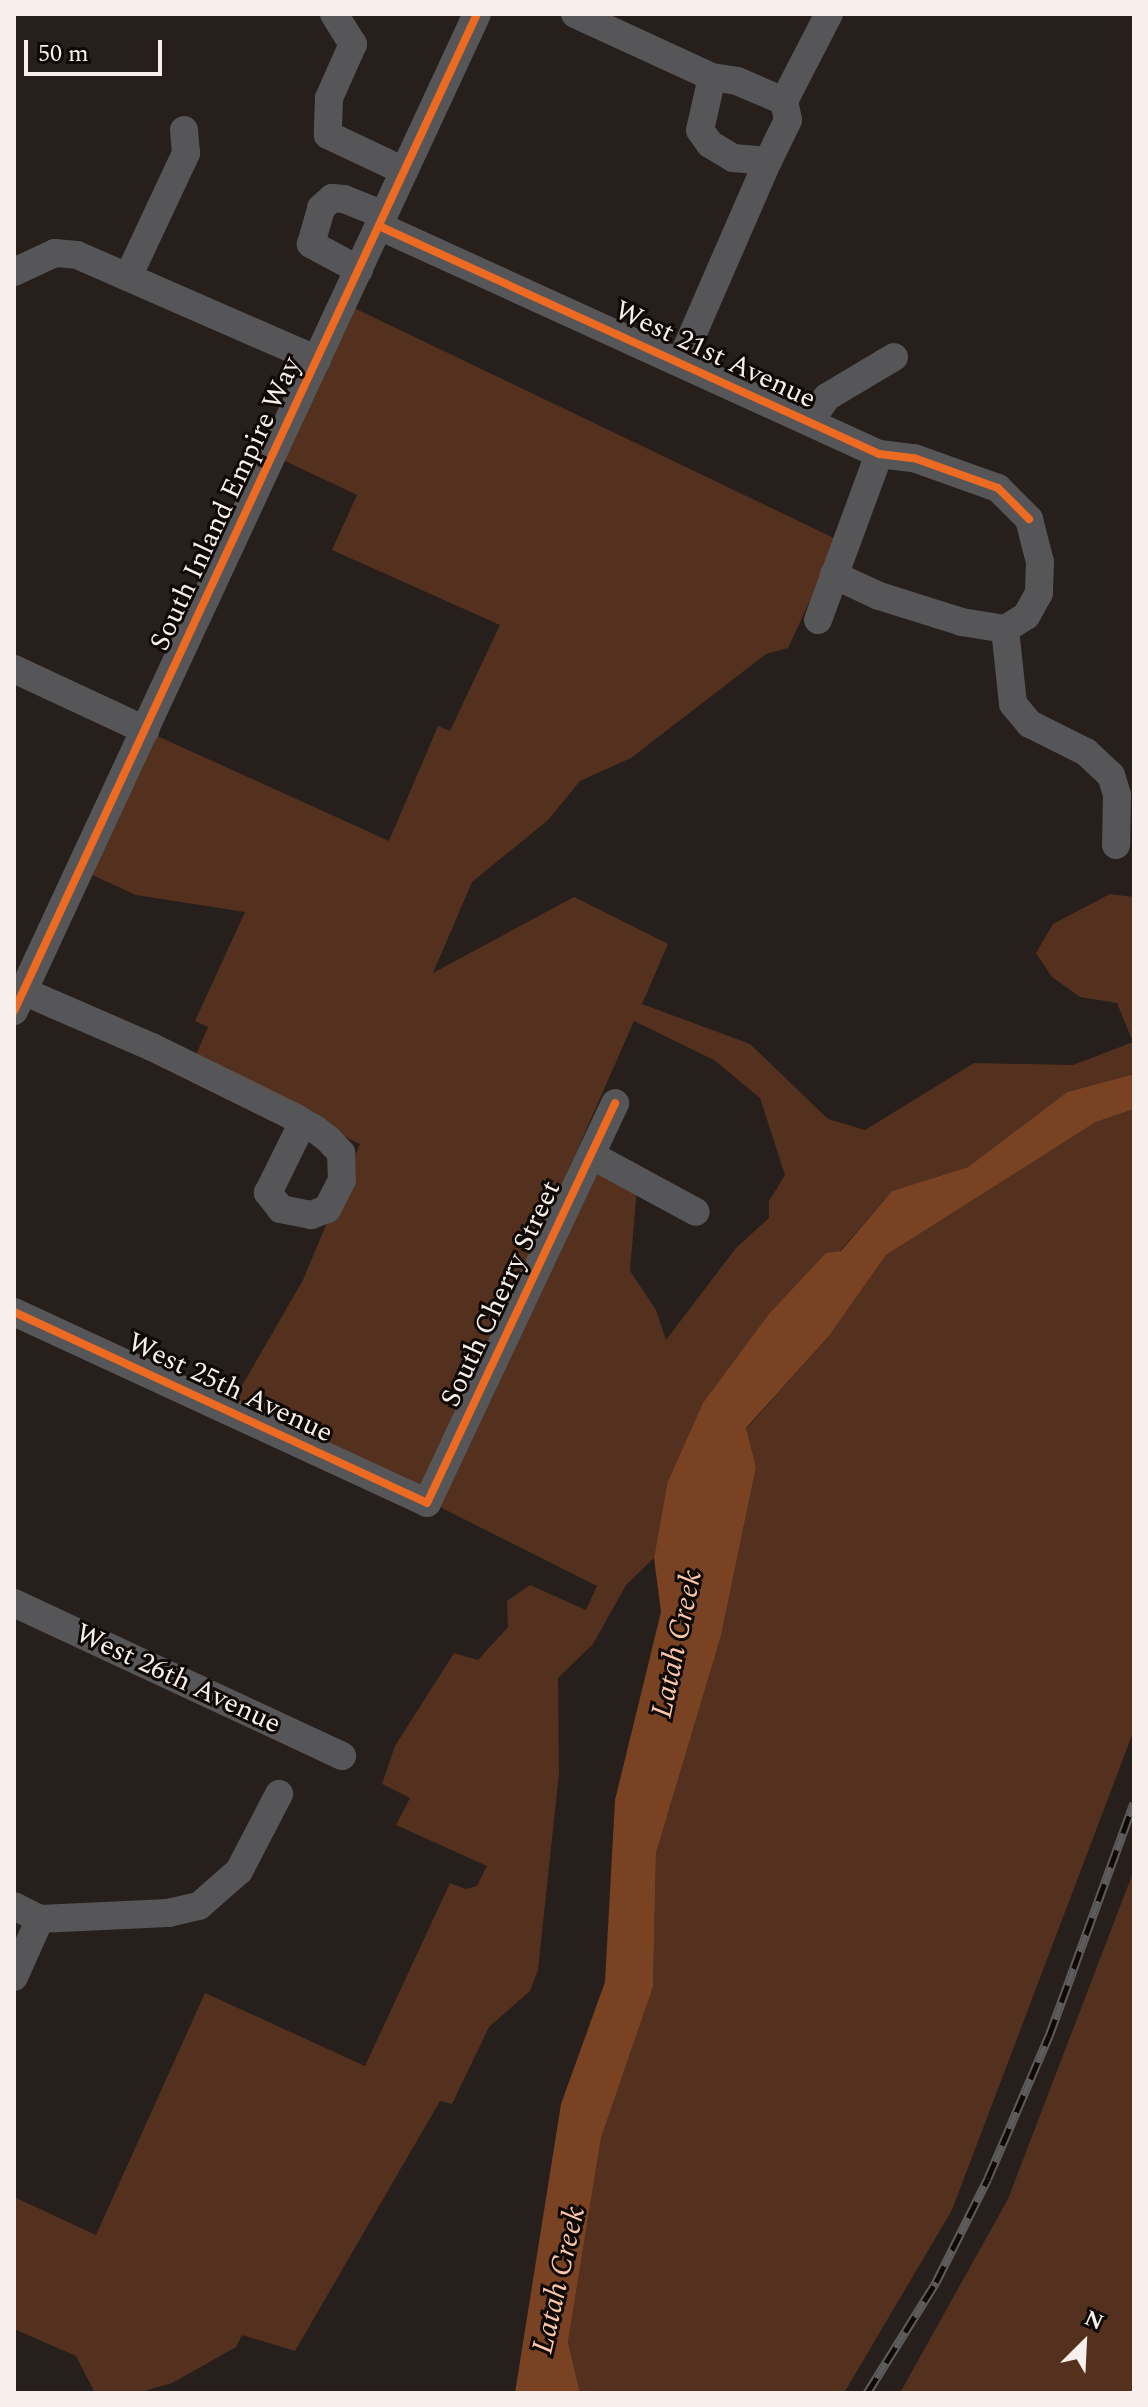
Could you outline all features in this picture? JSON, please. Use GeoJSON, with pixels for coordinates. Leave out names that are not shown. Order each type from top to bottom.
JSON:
{"type":"FeatureCollection","features":[{"type":"Feature","properties":{"kind":"street"},"geometry":{"type":"LineString","coordinates":[[334,14],[353,44],[329,98],[328,135],[404,171]]}},
{"type":"Feature","properties":{"kind":"street","name":"South Inland Empire Way"},"geometry":{"type":"LineString","coordinates":[[19,1001],[477,14]]}},
{"type":"Feature","properties":{"kind":"street"},"geometry":{"type":"LineString","coordinates":[[575,14],[712,77],[737,81],[784,101]]}},
{"type":"Feature","properties":{"kind":"street"},"geometry":{"type":"LineString","coordinates":[[680,363],[788,120],[784,101],[829,14]]}},
{"type":"Feature","properties":{"kind":"street"},"geometry":{"type":"LineString","coordinates":[[712,77],[700,130],[710,144],[733,158],[768,161]]}},
{"type":"Feature","properties":{"kind":"street"},"geometry":{"type":"LineString","coordinates":[[128,277],[186,153],[184,130]]}},
{"type":"Feature","properties":{"kind":"street","name":"West 21st Avenue"},"geometry":{"type":"LineString","coordinates":[[359,270],[311,244],[321,208],[332,198],[344,199],[382,221],[879,454],[914,458],[998,488],[1029,519],[1040,562],[1039,593],[1026,616],[1005,629]]}},
{"type":"Feature","properties":{"kind":"street"},"geometry":{"type":"LineString","coordinates":[[14,272],[55,253],[77,255],[317,360]]}},
{"type":"Feature","properties":{"kind":"street"},"geometry":{"type":"LineString","coordinates":[[810,422],[827,397],[894,357]]}},
{"type":"Feature","properties":{"kind":"street"},"geometry":{"type":"LineString","coordinates":[[818,620],[879,454]]}},
{"type":"Feature","properties":{"kind":"street"},"geometry":{"type":"LineString","coordinates":[[834,575],[879,596],[962,622],[1005,629],[1013,704],[1030,724],[1086,752],[1111,775],[1117,795],[1116,845]]}},
{"type":"Feature","properties":{"kind":"street"},"geometry":{"type":"LineString","coordinates":[[14,669],[145,730]]}},
{"type":"Feature","properties":{"kind":"street"},"geometry":{"type":"LineString","coordinates":[[19,1001],[303,1122]]}},
{"type":"Feature","properties":{"kind":"street","name":"South Cherry Street"},"geometry":{"type":"LineString","coordinates":[[427,1503],[615,1103]]}},
{"type":"Feature","properties":{"kind":"street"},"geometry":{"type":"LineString","coordinates":[[591,1155],[696,1212]]}},
{"type":"Feature","properties":{"kind":"street","name":"West 25th Avenue"},"geometry":{"type":"LineString","coordinates":[[14,1312],[427,1503]]}},
{"type":"Feature","properties":{"kind":"street","name":"West 26th Avenue"},"geometry":{"type":"LineString","coordinates":[[14,1603],[342,1756]]}},
{"type":"Feature","properties":{"kind":"street"},"geometry":{"type":"LineString","coordinates":[[14,1906],[40,1919],[168,1913],[199,1906],[239,1871],[279,1794]]}},
{"type":"Feature","properties":{"kind":"street"},"geometry":{"type":"LineString","coordinates":[[14,1977],[40,1919]]}},
{"type":"Feature","properties":{"kind":"shaded area"},"geometry":{"type":"Polygon","coordinates":[[[354,308],[838,540],[788,648],[766,654],[631,758],[580,781],[548,820],[472,882],[433,973],[574,897],[668,944],[642,1004],[750,1044],[828,1119],[865,1130],[974,1063],[1073,1065],[1133,1042],[1117,1003],[1080,997],[1052,977],[1036,953],[1053,924],[1110,894],[1134,897],[1134,1074],[1067,1092],[968,1167],[892,1191],[840,1251],[667,1484],[654,1558],[626,1585],[593,1644],[558,1678],[559,1773],[538,1970],[530,1991],[489,2027],[452,2104],[440,2101],[295,2351],[242,2335],[236,2347],[172,2383],[137,2393],[95,2393],[76,2356],[14,2329],[14,2197],[96,2235],[205,1993],[365,2066],[450,1883],[466,1889],[477,1886],[487,1866],[396,1825],[410,1798],[382,1784],[395,1746],[454,1653],[478,1660],[508,1627],[507,1601],[530,1585],[586,1610],[597,1586],[438,1506],[594,1166],[637,1187],[630,1271],[656,1310],[666,1340],[736,1248],[769,1218],[769,1201],[785,1175],[760,1098],[714,1060],[634,1021],[435,1473],[423,1487],[232,1403],[303,1280],[360,1144],[193,1062],[208,1027],[195,1021],[245,912],[136,895],[90,874],[155,735],[389,841],[438,726],[450,731],[500,625],[332,550],[357,495],[283,460],[354,308]]]}},
{"type":"Feature","properties":{"kind":"shaded area"},"geometry":{"type":"Polygon","coordinates":[[[1134,1109],[1134,1730],[952,2210],[844,2393],[580,2393],[568,2342],[601,2138],[653,1987],[656,1853],[721,1636],[756,1467],[746,1429],[829,1336],[886,1255],[1096,1122],[1134,1109]]]}},
{"type":"Feature","properties":{"kind":"shaded area"},"geometry":{"type":"Polygon","coordinates":[[[1134,1870],[1134,2393],[900,2393],[1008,2199],[1134,1870]]]}},
{"type":"Feature","properties":{"kind":"water","name":"Latah Creek"},"geometry":{"type":"Polygon","coordinates":[[[1134,1074],[1134,1109],[1096,1122],[886,1255],[829,1336],[746,1428],[756,1467],[721,1636],[656,1853],[653,1987],[601,2138],[568,2342],[580,2393],[515,2393],[561,2104],[605,1982],[615,1800],[661,1612],[654,1558],[667,1484],[703,1403],[769,1314],[826,1253],[841,1251],[892,1191],[968,1167],[1067,1092],[1134,1074]]]}},
{"type":"Feature","properties":{"kind":"railway"},"geometry":{"type":"LineString","coordinates":[[867,2393],[936,2282],[988,2178],[1049,2036],[1134,1803]]}},
{"type":"Feature","properties":{"kind":"cycle path"},"geometry":{"type":"LineString","coordinates":[[14,1011],[477,14]]}},
{"type":"Feature","properties":{"kind":"cycle path"},"geometry":{"type":"LineString","coordinates":[[379,226],[879,454],[914,458],[998,488],[1029,519]]}},
{"type":"Feature","properties":{"kind":"cycle path"},"geometry":{"type":"LineString","coordinates":[[14,1312],[427,1503],[615,1103]]}}]}
